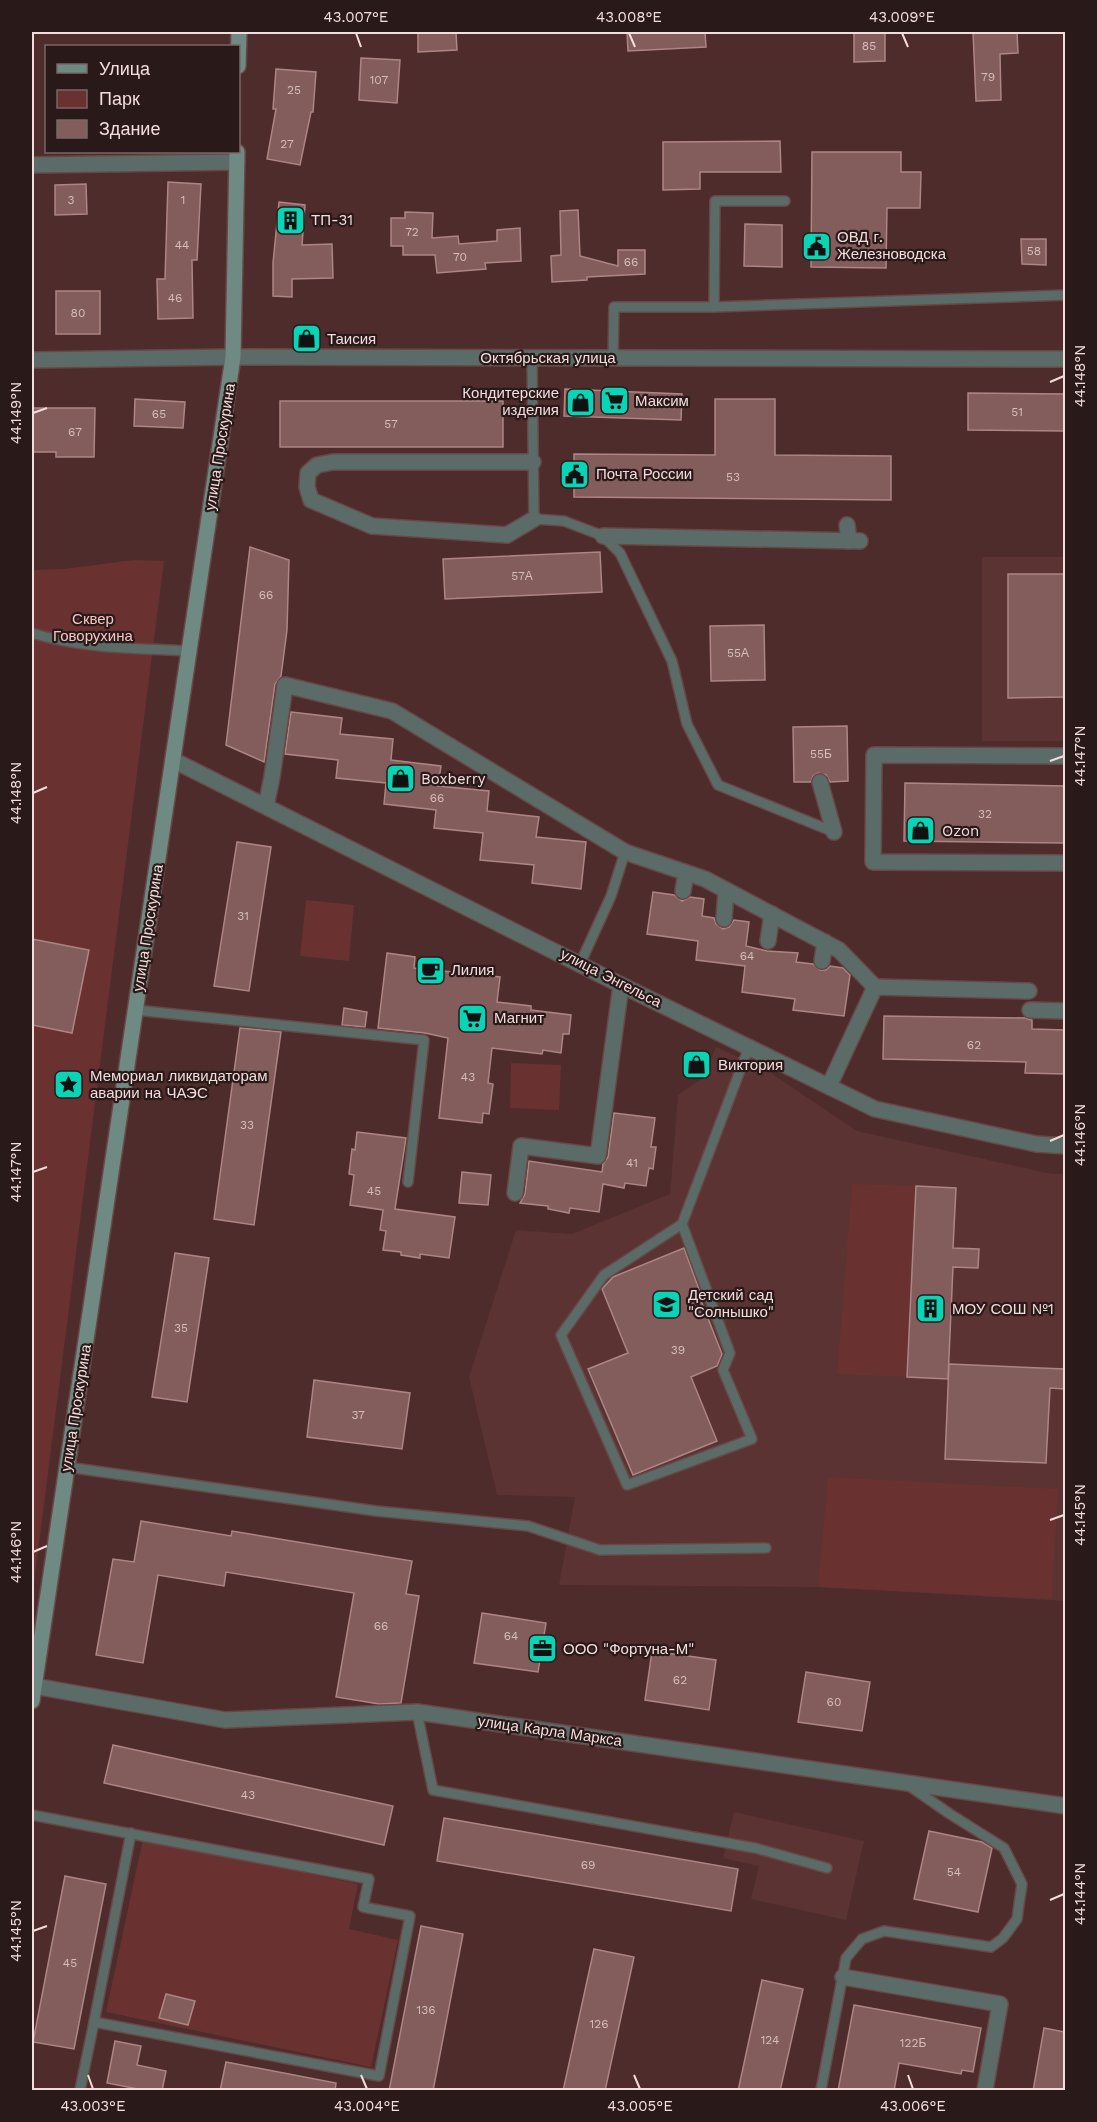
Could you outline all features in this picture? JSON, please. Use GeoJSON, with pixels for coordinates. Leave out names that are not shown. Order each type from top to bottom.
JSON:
{"type":"FeatureCollection","features":[{"type":"Feature","properties":{"kind":"street"},"geometry":{"type":"LineString","coordinates":[[32,165],[237,157]]}},
{"type":"Feature","properties":{"kind":"street","name":"улица Проскурина"},"geometry":{"type":"LineString","coordinates":[[32,1701],[233,357],[237,157]]}},
{"type":"Feature","properties":{"kind":"street","name":"Октябрьская улица"},"geometry":{"type":"LineString","coordinates":[[32,360],[233,357],[1065,359]]}},
{"type":"Feature","properties":{"kind":"street"},"geometry":{"type":"LineString","coordinates":[[533,462],[333,462],[317,465],[308,473],[307,487],[311,500],[372,526],[507,535],[534,519]]}},
{"type":"Feature","properties":{"kind":"street"},"geometry":{"type":"LineString","coordinates":[[611,532],[706,531],[852,535]]}},
{"type":"Feature","properties":{"kind":"street"},"geometry":{"type":"LineString","coordinates":[[266,806],[285,685],[392,711],[625,852],[705,879],[825,942],[839,950],[875,987],[1029,992]]}},
{"type":"Feature","properties":{"kind":"street"},"geometry":{"type":"LineString","coordinates":[[1065,756],[874,755],[873,862],[1065,863]]}},
{"type":"Feature","properties":{"kind":"street","name":"улица Энгельса"},"geometry":{"type":"LineString","coordinates":[[173,760],[621,985],[875,1109],[1036,1144],[1065,1146]]}},
{"type":"Feature","properties":{"kind":"street"},"geometry":{"type":"LineString","coordinates":[[820,782],[834,832]]}},
{"type":"Feature","properties":{"kind":"street"},"geometry":{"type":"LineString","coordinates":[[683,891],[686,873]]}},
{"type":"Feature","properties":{"kind":"street"},"geometry":{"type":"LineString","coordinates":[[724,919],[726,890]]}},
{"type":"Feature","properties":{"kind":"street"},"geometry":{"type":"LineString","coordinates":[[768,941],[772,914]]}},
{"type":"Feature","properties":{"kind":"street"},"geometry":{"type":"LineString","coordinates":[[822,961],[825,942]]}},
{"type":"Feature","properties":{"kind":"street"},"geometry":{"type":"LineString","coordinates":[[515,1192],[521,1146],[598,1156],[621,985]]}},
{"type":"Feature","properties":{"kind":"street"},"geometry":{"type":"LineString","coordinates":[[829,1086],[875,987]]}},
{"type":"Feature","properties":{"kind":"street"},"geometry":{"type":"LineString","coordinates":[[1030,1011],[1065,1011]]}},
{"type":"Feature","properties":{"kind":"street","name":"улица Карла Маркса"},"geometry":{"type":"LineString","coordinates":[[34,1686],[225,1720],[417,1712],[1065,1806]]}},
{"type":"Feature","properties":{"kind":"street"},"geometry":{"type":"LineString","coordinates":[[843,1977],[1000,2004],[985,2091]]}},
{"type":"Feature","properties":{"kind":"lane"},"geometry":{"type":"LineString","coordinates":[[714,307],[715,201],[785,201]]}},
{"type":"Feature","properties":{"kind":"lane"},"geometry":{"type":"LineString","coordinates":[[613,358],[614,307],[714,307],[1065,295]]}},
{"type":"Feature","properties":{"kind":"lane"},"geometry":{"type":"LineString","coordinates":[[532,358],[534,519],[564,522],[611,532],[672,661],[687,724],[718,785],[834,832]]}},
{"type":"Feature","properties":{"kind":"lane"},"geometry":{"type":"LineString","coordinates":[[32,633],[48,638],[92,644],[136,649],[189,651]]}},
{"type":"Feature","properties":{"kind":"lane"},"geometry":{"type":"LineString","coordinates":[[580,964],[610,896],[625,852]]}},
{"type":"Feature","properties":{"kind":"lane"},"geometry":{"type":"LineString","coordinates":[[135,1010],[424,1040],[408,1182]]}},
{"type":"Feature","properties":{"kind":"lane"},"geometry":{"type":"LineString","coordinates":[[682,1224],[730,1353],[723,1370],[752,1438],[627,1485],[561,1335],[604,1275],[682,1224],[749,1047]]}},
{"type":"Feature","properties":{"kind":"lane"},"geometry":{"type":"LineString","coordinates":[[67,1467],[376,1511],[528,1526],[600,1550],[766,1548]]}},
{"type":"Feature","properties":{"kind":"lane"},"geometry":{"type":"LineString","coordinates":[[417,1712],[432,1790],[756,1848],[827,1868]]}},
{"type":"Feature","properties":{"kind":"lane"},"geometry":{"type":"LineString","coordinates":[[821,2091],[846,1958],[862,1939],[884,1931],[991,1947],[1003,1938],[1017,1919],[1022,1884],[1004,1848],[905,1783]]}},
{"type":"Feature","properties":{"kind":"lane"},"geometry":{"type":"LineString","coordinates":[[32,1815],[369,1879],[363,1907],[410,1916],[379,2076],[94,2022]]}},
{"type":"Feature","properties":{"kind":"lane"},"geometry":{"type":"LineString","coordinates":[[80,2091],[131,1833]]}},
{"type":"Feature","properties":{"kind":"shaded area"},"geometry":{"type":"Polygon","coordinates":[[[982,557],[1065,557],[1065,741],[982,741],[982,557]]]}},
{"type":"Feature","properties":{"kind":"shaded area"},"geometry":{"type":"Polygon","coordinates":[[[716,1047],[765,1069],[857,1131],[1052,1174],[1065,1174],[1065,1601],[818,1587],[559,1585],[575,1497],[497,1495],[469,1377],[516,1230],[572,1234],[670,1194],[678,1095],[703,1078],[716,1047]]]}},
{"type":"Feature","properties":{"kind":"shaded area"},"geometry":{"type":"Polygon","coordinates":[[[734,1812],[864,1841],[846,1920],[751,1899],[759,1866],[723,1858],[734,1812]]]}},
{"type":"Feature","properties":{"kind":"green space","name":"Сквер Говорухина"},"geometry":{"type":"Polygon","coordinates":[[[134,560],[164,561],[32,1591],[32,570],[64,569],[134,560]]]}},
{"type":"Feature","properties":{"kind":"green space"},"geometry":{"type":"Polygon","coordinates":[[[306,900],[354,905],[349,961],[300,956],[306,900]]]}},
{"type":"Feature","properties":{"kind":"green space"},"geometry":{"type":"Polygon","coordinates":[[[511,1063],[561,1065],[559,1110],[510,1108],[511,1063]]]}},
{"type":"Feature","properties":{"kind":"green space"},"geometry":{"type":"Polygon","coordinates":[[[852,1184],[916,1186],[907,1377],[837,1374],[852,1184]]]}},
{"type":"Feature","properties":{"kind":"green space"},"geometry":{"type":"Polygon","coordinates":[[[828,1477],[1058,1489],[1052,1599],[818,1587],[828,1477]]]}},
{"type":"Feature","properties":{"kind":"green space"},"geometry":{"type":"Polygon","coordinates":[[[143,1839],[358,1884],[349,1929],[398,1940],[371,2067],[106,2012],[143,1839]]]}},
{"type":"Feature","properties":{"kind":"building"},"geometry":{"type":"Polygon","coordinates":[[[418,32],[456,32],[457,50],[418,52],[418,32]]]}},
{"type":"Feature","properties":{"kind":"building"},"geometry":{"type":"Polygon","coordinates":[[[627,32],[705,32],[706,47],[628,51],[627,32]]]}},
{"type":"Feature","properties":{"kind":"building"},"geometry":{"type":"Polygon","coordinates":[[[854,32],[885,32],[885,61],[854,62],[854,32]]]}},
{"type":"Feature","properties":{"kind":"building"},"geometry":{"type":"Polygon","coordinates":[[[973,32],[1017,32],[1018,53],[1000,54],[1001,100],[976,101],[973,32]]]}},
{"type":"Feature","properties":{"kind":"building"},"geometry":{"type":"Polygon","coordinates":[[[361,58],[400,60],[397,103],[359,100],[361,58]]]}},
{"type":"Feature","properties":{"kind":"building"},"geometry":{"type":"Polygon","coordinates":[[[276,69],[316,72],[313,112],[311,112],[300,165],[267,159],[276,109],[273,109],[276,69]]]}},
{"type":"Feature","properties":{"kind":"building"},"geometry":{"type":"Polygon","coordinates":[[[780,141],[781,172],[700,172],[700,189],[663,190],[663,142],[780,141]]]}},
{"type":"Feature","properties":{"kind":"building"},"geometry":{"type":"Polygon","coordinates":[[[812,152],[901,152],[901,172],[921,172],[920,208],[887,208],[886,268],[811,267],[812,152]]]}},
{"type":"Feature","properties":{"kind":"building"},"geometry":{"type":"Polygon","coordinates":[[[168,182],[201,184],[197,260],[192,260],[193,318],[158,319],[157,279],[165,279],[168,182]]]}},
{"type":"Feature","properties":{"kind":"building"},"geometry":{"type":"Polygon","coordinates":[[[86,184],[87,214],[55,215],[55,185],[86,184]]]}},
{"type":"Feature","properties":{"kind":"building"},"geometry":{"type":"Polygon","coordinates":[[[279,202],[305,205],[302,245],[332,244],[333,278],[292,279],[292,297],[273,296],[273,263],[279,202]]]}},
{"type":"Feature","properties":{"kind":"building"},"geometry":{"type":"Polygon","coordinates":[[[578,210],[580,256],[618,266],[618,250],[645,250],[645,274],[587,277],[587,280],[552,282],[551,256],[561,255],[560,211],[578,210]]]}},
{"type":"Feature","properties":{"kind":"building"},"geometry":{"type":"Polygon","coordinates":[[[405,212],[433,213],[432,238],[458,236],[459,244],[497,241],[497,230],[520,228],[521,261],[485,263],[486,269],[437,273],[435,255],[403,255],[403,246],[391,246],[391,218],[405,218],[405,212]]]}},
{"type":"Feature","properties":{"kind":"building"},"geometry":{"type":"Polygon","coordinates":[[[745,224],[782,225],[782,267],[744,266],[745,224]]]}},
{"type":"Feature","properties":{"kind":"building"},"geometry":{"type":"Polygon","coordinates":[[[1021,239],[1046,239],[1046,265],[1022,264],[1021,239]]]}},
{"type":"Feature","properties":{"kind":"building"},"geometry":{"type":"Polygon","coordinates":[[[56,291],[100,291],[100,334],[56,334],[56,291]]]}},
{"type":"Feature","properties":{"kind":"building"},"geometry":{"type":"Polygon","coordinates":[[[565,389],[682,394],[681,420],[564,416],[565,389]]]}},
{"type":"Feature","properties":{"kind":"building"},"geometry":{"type":"Polygon","coordinates":[[[968,393],[1065,394],[1065,431],[968,430],[968,393]]]}},
{"type":"Feature","properties":{"kind":"building"},"geometry":{"type":"Polygon","coordinates":[[[135,399],[185,402],[183,428],[134,426],[135,399]]]}},
{"type":"Feature","properties":{"kind":"building"},"geometry":{"type":"Polygon","coordinates":[[[715,399],[775,399],[775,455],[891,456],[891,500],[574,497],[574,454],[715,455],[715,399]]]}},
{"type":"Feature","properties":{"kind":"building"},"geometry":{"type":"Polygon","coordinates":[[[280,401],[503,401],[503,447],[280,447],[280,401]]]}},
{"type":"Feature","properties":{"kind":"building"},"geometry":{"type":"Polygon","coordinates":[[[32,408],[95,408],[94,457],[56,457],[56,452],[32,452],[32,408]]]}},
{"type":"Feature","properties":{"kind":"building"},"geometry":{"type":"Polygon","coordinates":[[[250,547],[289,560],[287,630],[281,676],[275,684],[264,762],[226,745],[250,547]]]}},
{"type":"Feature","properties":{"kind":"building"},"geometry":{"type":"Polygon","coordinates":[[[600,552],[602,592],[445,599],[443,559],[600,552]]]}},
{"type":"Feature","properties":{"kind":"building"},"geometry":{"type":"Polygon","coordinates":[[[1008,574],[1065,574],[1065,697],[1008,698],[1008,574]]]}},
{"type":"Feature","properties":{"kind":"building"},"geometry":{"type":"Polygon","coordinates":[[[764,625],[765,680],[711,681],[710,626],[764,625]]]}},
{"type":"Feature","properties":{"kind":"building"},"geometry":{"type":"Polygon","coordinates":[[[291,712],[342,718],[340,734],[393,739],[391,760],[441,766],[438,786],[489,791],[487,811],[539,817],[536,837],[586,842],[581,889],[532,883],[534,865],[480,860],[483,833],[434,828],[436,810],[384,804],[386,783],[336,778],[338,760],[285,754],[291,712]]]}},
{"type":"Feature","properties":{"kind":"building"},"geometry":{"type":"Polygon","coordinates":[[[847,726],[848,781],[830,782],[826,775],[818,773],[813,776],[811,782],[794,782],[793,727],[847,726]]]}},
{"type":"Feature","properties":{"kind":"building"},"geometry":{"type":"Polygon","coordinates":[[[905,783],[1065,786],[1065,843],[904,841],[905,783]]]}},
{"type":"Feature","properties":{"kind":"building"},"geometry":{"type":"Polygon","coordinates":[[[237,842],[271,847],[249,991],[214,986],[237,842]]]}},
{"type":"Feature","properties":{"kind":"building"},"geometry":{"type":"Polygon","coordinates":[[[653,892],[674,895],[682,901],[690,897],[704,899],[702,916],[714,918],[716,924],[723,929],[729,927],[734,920],[749,922],[746,946],[767,951],[798,953],[796,962],[813,964],[820,970],[826,970],[830,966],[843,968],[850,975],[844,1016],[793,1010],[795,999],[742,992],[745,966],[696,960],[698,941],[647,934],[653,892]]]}},
{"type":"Feature","properties":{"kind":"building"},"geometry":{"type":"Polygon","coordinates":[[[32,939],[89,950],[72,1033],[32,1025],[32,939]]]}},
{"type":"Feature","properties":{"kind":"building"},"geometry":{"type":"Polygon","coordinates":[[[387,953],[415,957],[414,968],[500,977],[497,1002],[531,1006],[531,1010],[571,1015],[569,1034],[563,1034],[561,1053],[543,1050],[542,1054],[492,1048],[488,1083],[493,1084],[489,1114],[483,1113],[482,1123],[439,1118],[448,1038],[378,1028],[387,953]]]}},
{"type":"Feature","properties":{"kind":"building"},"geometry":{"type":"Polygon","coordinates":[[[344,1008],[367,1012],[365,1027],[342,1025],[344,1008]]]}},
{"type":"Feature","properties":{"kind":"building"},"geometry":{"type":"Polygon","coordinates":[[[884,1016],[1025,1018],[1032,1020],[1032,1029],[1065,1030],[1065,1074],[1025,1073],[1026,1062],[883,1059],[884,1016]]]}},
{"type":"Feature","properties":{"kind":"building"},"geometry":{"type":"Polygon","coordinates":[[[240,1028],[281,1032],[254,1225],[214,1219],[240,1028]]]}},
{"type":"Feature","properties":{"kind":"building"},"geometry":{"type":"Polygon","coordinates":[[[614,1113],[655,1118],[651,1147],[656,1147],[653,1169],[649,1168],[646,1186],[625,1183],[624,1188],[603,1184],[599,1212],[570,1208],[569,1213],[548,1209],[548,1206],[520,1203],[525,1194],[529,1161],[602,1172],[603,1164],[608,1157],[614,1113]]]}},
{"type":"Feature","properties":{"kind":"building"},"geometry":{"type":"Polygon","coordinates":[[[357,1132],[406,1138],[395,1209],[455,1217],[449,1258],[420,1254],[420,1258],[401,1255],[401,1252],[383,1250],[386,1231],[380,1230],[383,1210],[350,1205],[354,1175],[349,1174],[357,1132]]]}},
{"type":"Feature","properties":{"kind":"building"},"geometry":{"type":"Polygon","coordinates":[[[462,1172],[491,1175],[488,1205],[459,1203],[462,1172]]]}},
{"type":"Feature","properties":{"kind":"building"},"geometry":{"type":"Polygon","coordinates":[[[916,1186],[956,1188],[953,1248],[979,1249],[978,1268],[953,1267],[948,1379],[907,1377],[916,1186]]]}},
{"type":"Feature","properties":{"kind":"building"},"geometry":{"type":"Polygon","coordinates":[[[684,1248],[700,1292],[698,1293],[722,1354],[717,1366],[691,1377],[717,1441],[633,1475],[588,1369],[628,1353],[602,1289],[613,1277],[684,1248]]]}},
{"type":"Feature","properties":{"kind":"building"},"geometry":{"type":"Polygon","coordinates":[[[175,1253],[209,1258],[187,1402],[152,1397],[175,1253]]]}},
{"type":"Feature","properties":{"kind":"building"},"geometry":{"type":"Polygon","coordinates":[[[949,1364],[1065,1369],[1065,1389],[1050,1388],[1046,1463],[945,1459],[949,1364]]]}},
{"type":"Feature","properties":{"kind":"building"},"geometry":{"type":"Polygon","coordinates":[[[314,1380],[410,1393],[402,1449],[307,1437],[314,1380]]]}},
{"type":"Feature","properties":{"kind":"building"},"geometry":{"type":"Polygon","coordinates":[[[141,1521],[231,1536],[232,1531],[412,1561],[406,1594],[419,1596],[401,1703],[379,1704],[336,1697],[354,1593],[226,1572],[224,1586],[158,1575],[143,1663],[96,1655],[113,1559],[134,1562],[141,1521]]]}},
{"type":"Feature","properties":{"kind":"building"},"geometry":{"type":"Polygon","coordinates":[[[482,1613],[546,1623],[538,1672],[474,1663],[482,1613]]]}},
{"type":"Feature","properties":{"kind":"building"},"geometry":{"type":"Polygon","coordinates":[[[652,1651],[716,1660],[709,1710],[645,1700],[652,1651]]]}},
{"type":"Feature","properties":{"kind":"building"},"geometry":{"type":"Polygon","coordinates":[[[806,1672],[870,1682],[862,1731],[798,1722],[806,1672]]]}},
{"type":"Feature","properties":{"kind":"building"},"geometry":{"type":"Polygon","coordinates":[[[113,1745],[393,1806],[384,1845],[104,1783],[113,1745]]]}},
{"type":"Feature","properties":{"kind":"building"},"geometry":{"type":"Polygon","coordinates":[[[444,1818],[738,1869],[731,1911],[437,1861],[444,1818]]]}},
{"type":"Feature","properties":{"kind":"building"},"geometry":{"type":"Polygon","coordinates":[[[929,1831],[982,1842],[992,1848],[978,1912],[914,1899],[929,1831]]]}},
{"type":"Feature","properties":{"kind":"building"},"geometry":{"type":"Polygon","coordinates":[[[65,1876],[106,1884],[74,2049],[33,2042],[65,1876]]]}},
{"type":"Feature","properties":{"kind":"building"},"geometry":{"type":"Polygon","coordinates":[[[421,1926],[463,1934],[433,2091],[389,2091],[421,1926]]]}},
{"type":"Feature","properties":{"kind":"building"},"geometry":{"type":"Polygon","coordinates":[[[594,1949],[634,1957],[605,2091],[563,2091],[594,1949]]]}},
{"type":"Feature","properties":{"kind":"building"},"geometry":{"type":"Polygon","coordinates":[[[762,1980],[803,1989],[780,2091],[738,2091],[762,1980]]]}},
{"type":"Feature","properties":{"kind":"building"},"geometry":{"type":"Polygon","coordinates":[[[166,1994],[195,2001],[188,2025],[159,2018],[166,1994]]]}},
{"type":"Feature","properties":{"kind":"building"},"geometry":{"type":"Polygon","coordinates":[[[854,2005],[981,2028],[973,2072],[962,2070],[961,2074],[899,2063],[894,2091],[838,2091],[854,2005]]]}},
{"type":"Feature","properties":{"kind":"building"},"geometry":{"type":"Polygon","coordinates":[[[1044,2028],[1065,2032],[1065,2091],[1033,2091],[1044,2028]]]}},
{"type":"Feature","properties":{"kind":"building"},"geometry":{"type":"Polygon","coordinates":[[[115,2041],[141,2046],[137,2065],[166,2071],[162,2091],[148,2091],[107,2083],[115,2041]]]}},
{"type":"Feature","properties":{"kind":"building"},"geometry":{"type":"Polygon","coordinates":[[[226,2062],[336,2083],[335,2091],[220,2091],[226,2062]]]}},
{"type":"Feature","properties":{"kind":"place","name":"ТП-31"},"geometry":{"type":"Point","coordinates":[290,220]}},
{"type":"Feature","properties":{"kind":"place","name":"ОВД г. Железноводска"},"geometry":{"type":"Point","coordinates":[816,246]}},
{"type":"Feature","properties":{"kind":"place","name":"Таисия"},"geometry":{"type":"Point","coordinates":[306,339]}},
{"type":"Feature","properties":{"kind":"place","name":"Максим"},"geometry":{"type":"Point","coordinates":[614,401]}},
{"type":"Feature","properties":{"kind":"place","name":"Кондитерские изделия"},"geometry":{"type":"Point","coordinates":[580,402]}},
{"type":"Feature","properties":{"kind":"place","name":"Почта России"},"geometry":{"type":"Point","coordinates":[575,474]}},
{"type":"Feature","properties":{"kind":"place","name":"Boxberry"},"geometry":{"type":"Point","coordinates":[400,779]}},
{"type":"Feature","properties":{"kind":"place","name":"Ozon"},"geometry":{"type":"Point","coordinates":[921,831]}},
{"type":"Feature","properties":{"kind":"place","name":"Лилия"},"geometry":{"type":"Point","coordinates":[430,970]}},
{"type":"Feature","properties":{"kind":"place","name":"Магнит"},"geometry":{"type":"Point","coordinates":[473,1018]}},
{"type":"Feature","properties":{"kind":"place","name":"Виктория"},"geometry":{"type":"Point","coordinates":[697,1065]}},
{"type":"Feature","properties":{"kind":"place","name":"Мемориал ликвидаторам аварии на ЧАЭС"},"geometry":{"type":"Point","coordinates":[69,1085]}},
{"type":"Feature","properties":{"kind":"place","name":"Детский сад \"Солнышко\""},"geometry":{"type":"Point","coordinates":[667,1304]}},
{"type":"Feature","properties":{"kind":"place","name":"МОУ СОШ №1"},"geometry":{"type":"Point","coordinates":[931,1309]}},
{"type":"Feature","properties":{"kind":"place","name":"ООО \"Фортуна-М\""},"geometry":{"type":"Point","coordinates":[542,1649]}}]}
